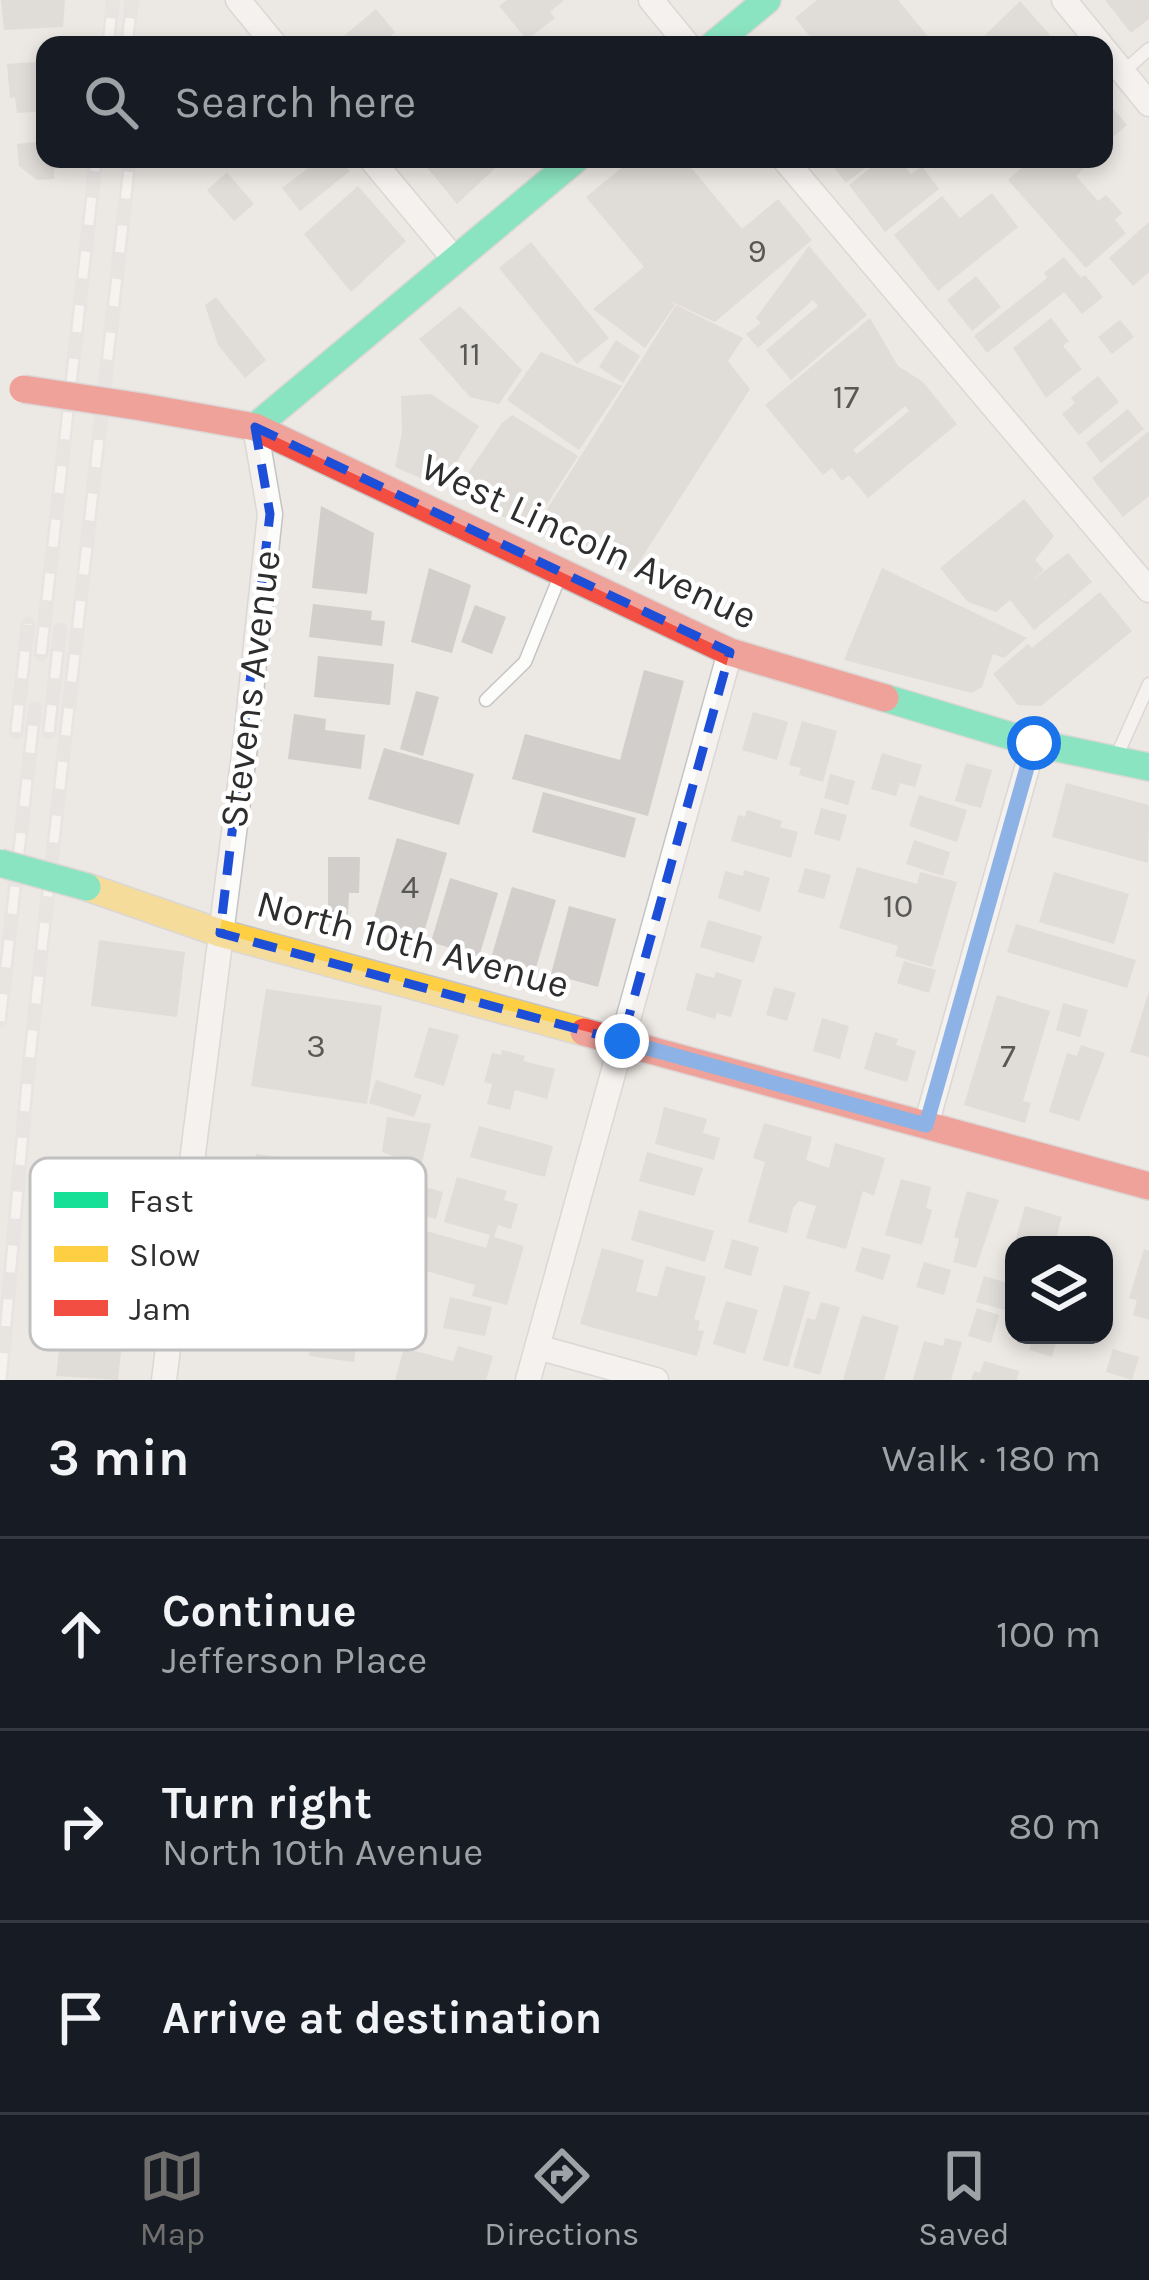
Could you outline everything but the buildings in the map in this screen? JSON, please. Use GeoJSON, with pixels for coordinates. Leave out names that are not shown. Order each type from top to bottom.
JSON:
{"type":"FeatureCollection","features":[{"type":"Feature","properties":{"kind":"main road"},"geometry":{"type":"LineString","coordinates":[[724,36],[767,0]]}},
{"type":"Feature","properties":{"kind":"main road"},"geometry":{"type":"LineString","coordinates":[[255,427],[566,168]]}},
{"type":"Feature","properties":{"kind":"main road","name":"West Lincoln Avenue"},"geometry":{"type":"LineString","coordinates":[[12,388],[255,427],[730,652],[1034,743],[1149,766]]}},
{"type":"Feature","properties":{"kind":"main road","name":"North 10th Avenue"},"geometry":{"type":"LineString","coordinates":[[3,864],[220,933],[1149,1186]]}},
{"type":"Feature","properties":{"kind":"street"},"geometry":{"type":"LineString","coordinates":[[238,0],[268,36]]}},
{"type":"Feature","properties":{"kind":"street"},"geometry":{"type":"LineString","coordinates":[[651,0],[681,36]]}},
{"type":"Feature","properties":{"kind":"street"},"geometry":{"type":"LineString","coordinates":[[1064,0],[1093,36]]}},
{"type":"Feature","properties":{"kind":"street"},"geometry":{"type":"LineString","coordinates":[[1113,60],[1149,104]]}},
{"type":"Feature","properties":{"kind":"street"},"geometry":{"type":"LineString","coordinates":[[378,168],[455,260]]}},
{"type":"Feature","properties":{"kind":"street"},"geometry":{"type":"LineString","coordinates":[[792,168],[1149,590]]}},
{"type":"Feature","properties":{"kind":"street","name":"Stevens Avenue"},"geometry":{"type":"LineString","coordinates":[[194,1158],[270,514],[255,427]]}},
{"type":"Feature","properties":{"kind":"street"},"geometry":{"type":"LineString","coordinates":[[528,1380],[730,652]]}},
{"type":"Feature","properties":{"kind":"street"},"geometry":{"type":"LineString","coordinates":[[926,1125],[1034,743]]}},
{"type":"Feature","properties":{"kind":"street"},"geometry":{"type":"LineString","coordinates":[[537,1347],[656,1380]]}},
{"type":"Feature","properties":{"kind":"lane"},"geometry":{"type":"LineString","coordinates":[[1123,71],[1149,49]]}},
{"type":"Feature","properties":{"kind":"lane"},"geometry":{"type":"LineString","coordinates":[[486,700],[525,662],[560,574]]}},
{"type":"Feature","properties":{"kind":"lane"},"geometry":{"type":"LineString","coordinates":[[1115,759],[1149,684]]}},
{"type":"Feature","properties":{"kind":"highlighted area"},"geometry":{"type":"Polygon","coordinates":[[[255,427],[730,652],[622,1041],[220,933],[270,514],[255,427]]]}},
{"type":"Feature","properties":{"kind":"railway"},"geometry":{"type":"LineString","coordinates":[[109,36],[113,0]]}},
{"type":"Feature","properties":{"kind":"railway"},"geometry":{"type":"LineString","coordinates":[[128,36],[132,0]]}},
{"type":"Feature","properties":{"kind":"railway"},"geometry":{"type":"LineString","coordinates":[[41,654],[95,168]]}},
{"type":"Feature","properties":{"kind":"railway"},"geometry":{"type":"LineString","coordinates":[[1,1380],[28,1073],[129,168]]}},
{"type":"Feature","properties":{"kind":"railway"},"geometry":{"type":"LineString","coordinates":[[16,732],[28,624]]}},
{"type":"Feature","properties":{"kind":"railway"},"geometry":{"type":"LineString","coordinates":[[49,732],[60,630]]}},
{"type":"Feature","properties":{"kind":"railway"},"geometry":{"type":"LineString","coordinates":[[0,1021],[35,708]]}},
{"type":"Feature","properties":{"kind":"traffic: fast"},"geometry":{"type":"LineString","coordinates":[[724,36],[767,0]]}},
{"type":"Feature","properties":{"kind":"traffic: fast"},"geometry":{"type":"LineString","coordinates":[[255,427],[565,168]]}},
{"type":"Feature","properties":{"kind":"traffic: fast"},"geometry":{"type":"LineString","coordinates":[[885,698],[1034,743],[1149,767]]}},
{"type":"Feature","properties":{"kind":"traffic: fast"},"geometry":{"type":"LineString","coordinates":[[0,863],[87,887]]}},
{"type":"Feature","properties":{"kind":"traffic: slow"},"geometry":{"type":"LineString","coordinates":[[87,887],[220,933],[584,1032]]}},
{"type":"Feature","properties":{"kind":"traffic: jam"},"geometry":{"type":"LineString","coordinates":[[23,389],[142,407]]}},
{"type":"Feature","properties":{"kind":"traffic: jam"},"geometry":{"type":"LineString","coordinates":[[142,407],[255,427],[730,652],[885,698]]}},
{"type":"Feature","properties":{"kind":"traffic: jam"},"geometry":{"type":"LineString","coordinates":[[584,1032],[1149,1186]]}},
{"type":"Feature","properties":{"kind":"route"},"geometry":{"type":"LineString","coordinates":[[622,1041],[926,1125],[1034,743]]}}]}
